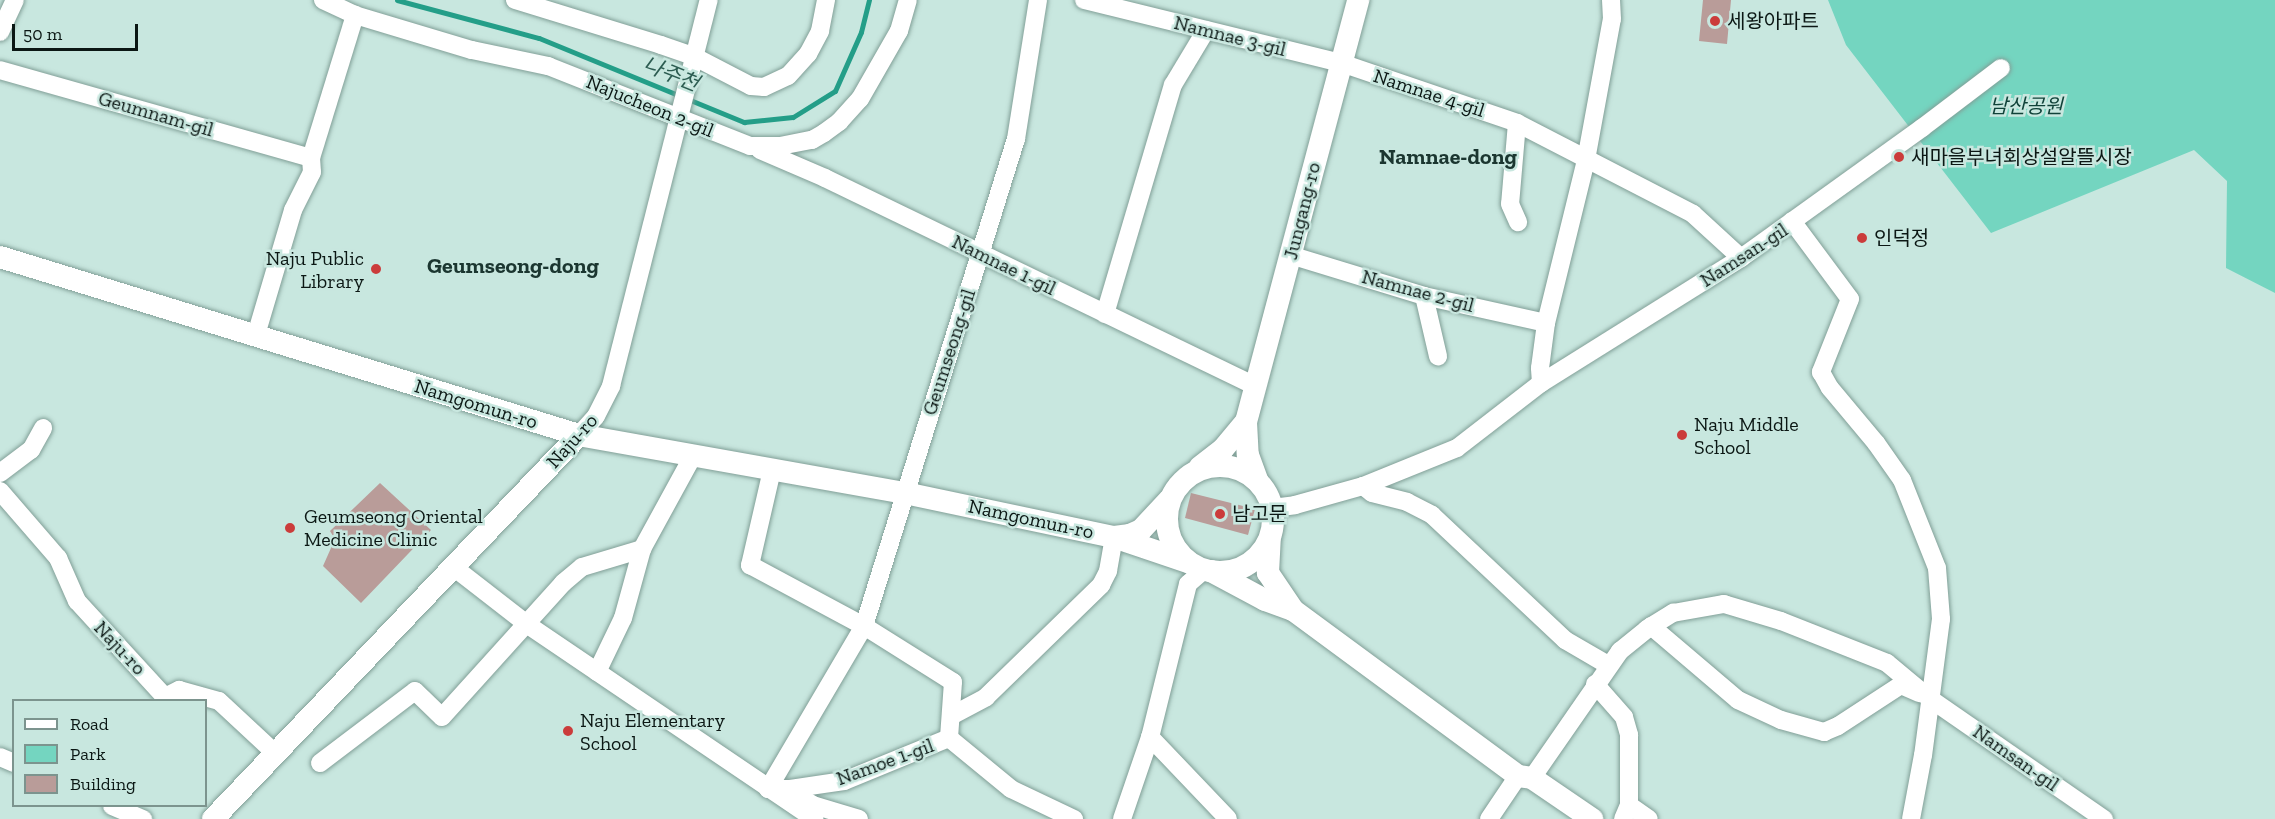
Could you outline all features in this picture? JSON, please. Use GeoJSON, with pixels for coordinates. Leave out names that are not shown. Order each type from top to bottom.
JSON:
{"type":"FeatureCollection","features":[{"type":"Feature","properties":{"kind":"street"},"geometry":{"type":"LineString","coordinates":[[0,32],[15,0]]}},
{"type":"Feature","properties":{"kind":"street","name":"Najucheon 2-gil"},"geometry":{"type":"LineString","coordinates":[[323,0],[355,15],[472,50],[548,66],[681,114],[750,146],[796,144],[812,140],[839,122],[872,82],[899,31],[908,0]]}},
{"type":"Feature","properties":{"kind":"street"},"geometry":{"type":"LineString","coordinates":[[515,0],[694,60],[751,86],[764,87],[777,83],[800,64],[817,40],[826,0]]}},
{"type":"Feature","properties":{"kind":"street","name":"Naju-ro"},"geometry":{"type":"LineString","coordinates":[[213,819],[596,416],[611,386],[709,0]]}},
{"type":"Feature","properties":{"kind":"street","name":"Geumseong-gil"},"geometry":{"type":"LineString","coordinates":[[905,493],[1016,139],[1038,0]]}},
{"type":"Feature","properties":{"kind":"street","name":"Namnae 3-gil"},"geometry":{"type":"LineString","coordinates":[[1084,0],[1341,63]]}},
{"type":"Feature","properties":{"kind":"street","name":"Jungang-ro"},"geometry":{"type":"LineString","coordinates":[[1246,422],[1358,0]]}},
{"type":"Feature","properties":{"kind":"street"},"geometry":{"type":"LineString","coordinates":[[1541,383],[1540,368],[1546,323],[1586,160],[1609,33],[1611,0]]}},
{"type":"Feature","properties":{"kind":"street"},"geometry":{"type":"LineString","coordinates":[[256,335],[290,219],[312,172],[311,158],[355,15]]}},
{"type":"Feature","properties":{"kind":"street"},"geometry":{"type":"LineString","coordinates":[[1106,314],[1173,85],[1206,30]]}},
{"type":"Feature","properties":{"kind":"street","name":"Namnae 4-gil"},"geometry":{"type":"LineString","coordinates":[[1341,63],[1517,123],[1693,213],[1741,258]]}},
{"type":"Feature","properties":{"kind":"street"},"geometry":{"type":"LineString","coordinates":[[1792,221],[2001,68]]}},
{"type":"Feature","properties":{"kind":"street","name":"Geumnam-gil"},"geometry":{"type":"LineString","coordinates":[[0,70],[311,158]]}},
{"type":"Feature","properties":{"kind":"street"},"geometry":{"type":"LineString","coordinates":[[1517,123],[1510,204],[1518,222]]}},
{"type":"Feature","properties":{"kind":"street","name":"Namnae 1-gil"},"geometry":{"type":"LineString","coordinates":[[750,146],[785,159],[1256,386]]}},
{"type":"Feature","properties":{"kind":"street","name":"Namsan-gil"},"geometry":{"type":"LineString","coordinates":[[1272,520],[1295,505],[1363,486],[1457,448],[1541,383],[1741,258],[1792,221],[1850,299],[1821,372],[1830,388],[1876,443],[1902,480],[1937,568],[1941,619],[1923,755],[1911,819]]}},
{"type":"Feature","properties":{"kind":"street","name":"Namnae 2-gil"},"geometry":{"type":"LineString","coordinates":[[1290,255],[1424,296],[1546,323]]}},
{"type":"Feature","properties":{"kind":"street","name":"Namgomun-ro"},"geometry":{"type":"LineString","coordinates":[[0,257],[579,435],[905,493],[1114,537],[1108,571],[1101,585],[986,697],[951,716]]}},
{"type":"Feature","properties":{"kind":"street"},"geometry":{"type":"LineString","coordinates":[[1424,296],[1438,356]]}},
{"type":"Feature","properties":{"kind":"street"},"geometry":{"type":"LineString","coordinates":[[1114,537],[1130,535],[1141,530],[1169,501],[1178,486],[1190,474],[1214,458],[1246,422]]}},
{"type":"Feature","properties":{"kind":"street"},"geometry":{"type":"LineString","coordinates":[[1246,422],[1248,455],[1257,480],[1268,495],[1272,520],[1267,556],[1268,573],[1293,610]]}},
{"type":"Feature","properties":{"kind":"street"},"geometry":{"type":"LineString","coordinates":[[0,473],[31,450],[43,428]]}},
{"type":"Feature","properties":{"kind":"street"},"geometry":{"type":"LineString","coordinates":[[597,672],[623,618],[642,549],[693,456]]}},
{"type":"Feature","properties":{"kind":"street"},"geometry":{"type":"LineString","coordinates":[[1190,474],[1207,466],[1225,465],[1242,470],[1257,480]]}},
{"type":"Feature","properties":{"kind":"street","name":"Namoe 1-gil"},"geometry":{"type":"LineString","coordinates":[[768,789],[789,789],[844,781],[949,738],[953,682],[864,626],[750,565],[772,470]]}},
{"type":"Feature","properties":{"kind":"street"},"geometry":{"type":"LineString","coordinates":[[1363,486],[1372,493],[1407,502],[1432,515],[1565,640],[1608,664]]}},
{"type":"Feature","properties":{"kind":"street","name":"Naju-ro"},"geometry":{"type":"LineString","coordinates":[[0,491],[58,558],[76,601],[165,697],[179,690],[219,701],[275,753]]}},
{"type":"Feature","properties":{"kind":"street"},"geometry":{"type":"LineString","coordinates":[[768,789],[864,626],[905,493]]}},
{"type":"Feature","properties":{"kind":"street"},"geometry":{"type":"LineString","coordinates":[[1169,501],[1166,518],[1169,534],[1176,550],[1201,567],[1265,600],[1293,610],[1525,777],[1592,819]]}},
{"type":"Feature","properties":{"kind":"street"},"geometry":{"type":"LineString","coordinates":[[1114,537],[1201,567],[1238,569],[1253,561],[1265,548],[1272,520]]}},
{"type":"Feature","properties":{"kind":"street"},"geometry":{"type":"LineString","coordinates":[[320,763],[415,691],[442,717],[563,584],[582,567],[642,549]]}},
{"type":"Feature","properties":{"kind":"street"},"geometry":{"type":"LineString","coordinates":[[452,566],[528,625],[814,819]]}},
{"type":"Feature","properties":{"kind":"street"},"geometry":{"type":"LineString","coordinates":[[1122,819],[1150,737],[1188,584],[1201,567]]}},
{"type":"Feature","properties":{"kind":"street","name":"Namsan-gil"},"geometry":{"type":"LineString","coordinates":[[1489,819],[1525,777],[1620,651],[1651,626],[1673,614],[1724,604],[1782,621],[1887,663],[1929,698],[2104,819]]}},
{"type":"Feature","properties":{"kind":"street","name":"Namsan-gil"},"geometry":{"type":"LineString","coordinates":[[1651,626],[1738,700],[1781,720],[1824,732],[1838,726],[1901,685],[1929,698]]}},
{"type":"Feature","properties":{"kind":"street"},"geometry":{"type":"LineString","coordinates":[[1595,684],[1624,717],[1629,735],[1626,812],[1649,819]]}},
{"type":"Feature","properties":{"kind":"street"},"geometry":{"type":"LineString","coordinates":[[1150,737],[1228,819]]}},
{"type":"Feature","properties":{"kind":"street"},"geometry":{"type":"LineString","coordinates":[[949,738],[1011,789],[1074,819]]}},
{"type":"Feature","properties":{"kind":"street"},"geometry":{"type":"LineString","coordinates":[[789,789],[813,805],[859,819]]}},
{"type":"Feature","properties":{"kind":"street"},"geometry":{"type":"LineString","coordinates":[[114,807],[143,819]]}},
{"type":"Feature","properties":{"kind":"green space","name":"남산공원"},"geometry":{"type":"Polygon","coordinates":[[[1828,0],[2275,0],[2275,293],[2226,268],[2227,181],[2194,150],[1991,233],[1846,45],[1828,0]]]}},
{"type":"Feature","properties":{"kind":"building","name":"세왕아파트"},"geometry":{"type":"Polygon","coordinates":[[[1703,0],[1731,0],[1727,44],[1699,41],[1703,0]]]}},
{"type":"Feature","properties":{"kind":"building"},"geometry":{"type":"Polygon","coordinates":[[[380,483],[431,530],[361,603],[323,566],[335,539],[330,531],[380,483]]]}},
{"type":"Feature","properties":{"kind":"building","name":"남고문"},"geometry":{"type":"Polygon","coordinates":[[[1191,493],[1255,509],[1248,535],[1185,518],[1191,493]]]}},
{"type":"Feature","properties":{"kind":"waterway","name":"나주천"},"geometry":{"type":"LineString","coordinates":[[397,0],[539,38],[744,122],[793,117],[835,91],[861,32],[869,0]]}},
{"type":"Feature","properties":{"kind":"place","name":"세왕아파트"},"geometry":{"type":"Point","coordinates":[1715,21]}},
{"type":"Feature","properties":{"kind":"place","name":"새마을부녀회상설알뜰시장"},"geometry":{"type":"Point","coordinates":[1899,157]}},
{"type":"Feature","properties":{"kind":"place","name":"인덕정"},"geometry":{"type":"Point","coordinates":[1862,238]}},
{"type":"Feature","properties":{"kind":"place","name":"Naju Public Library"},"geometry":{"type":"Point","coordinates":[376,269]}},
{"type":"Feature","properties":{"kind":"place","name":"Naju Middle School"},"geometry":{"type":"Point","coordinates":[1682,435]}},
{"type":"Feature","properties":{"kind":"place","name":"남고문"},"geometry":{"type":"Point","coordinates":[1220,514]}},
{"type":"Feature","properties":{"kind":"place","name":"Geumseong Oriental Medicine Clinic"},"geometry":{"type":"Point","coordinates":[290,528]}},
{"type":"Feature","properties":{"kind":"place","name":"Naju Elementary School"},"geometry":{"type":"Point","coordinates":[568,731]}},
{"type":"Feature","properties":{"kind":"district","name":"Namnae-dong"},"geometry":{"type":"Point","coordinates":[1448,157]}},
{"type":"Feature","properties":{"kind":"district","name":"Geumseong-dong"},"geometry":{"type":"Point","coordinates":[513,266]}}]}
